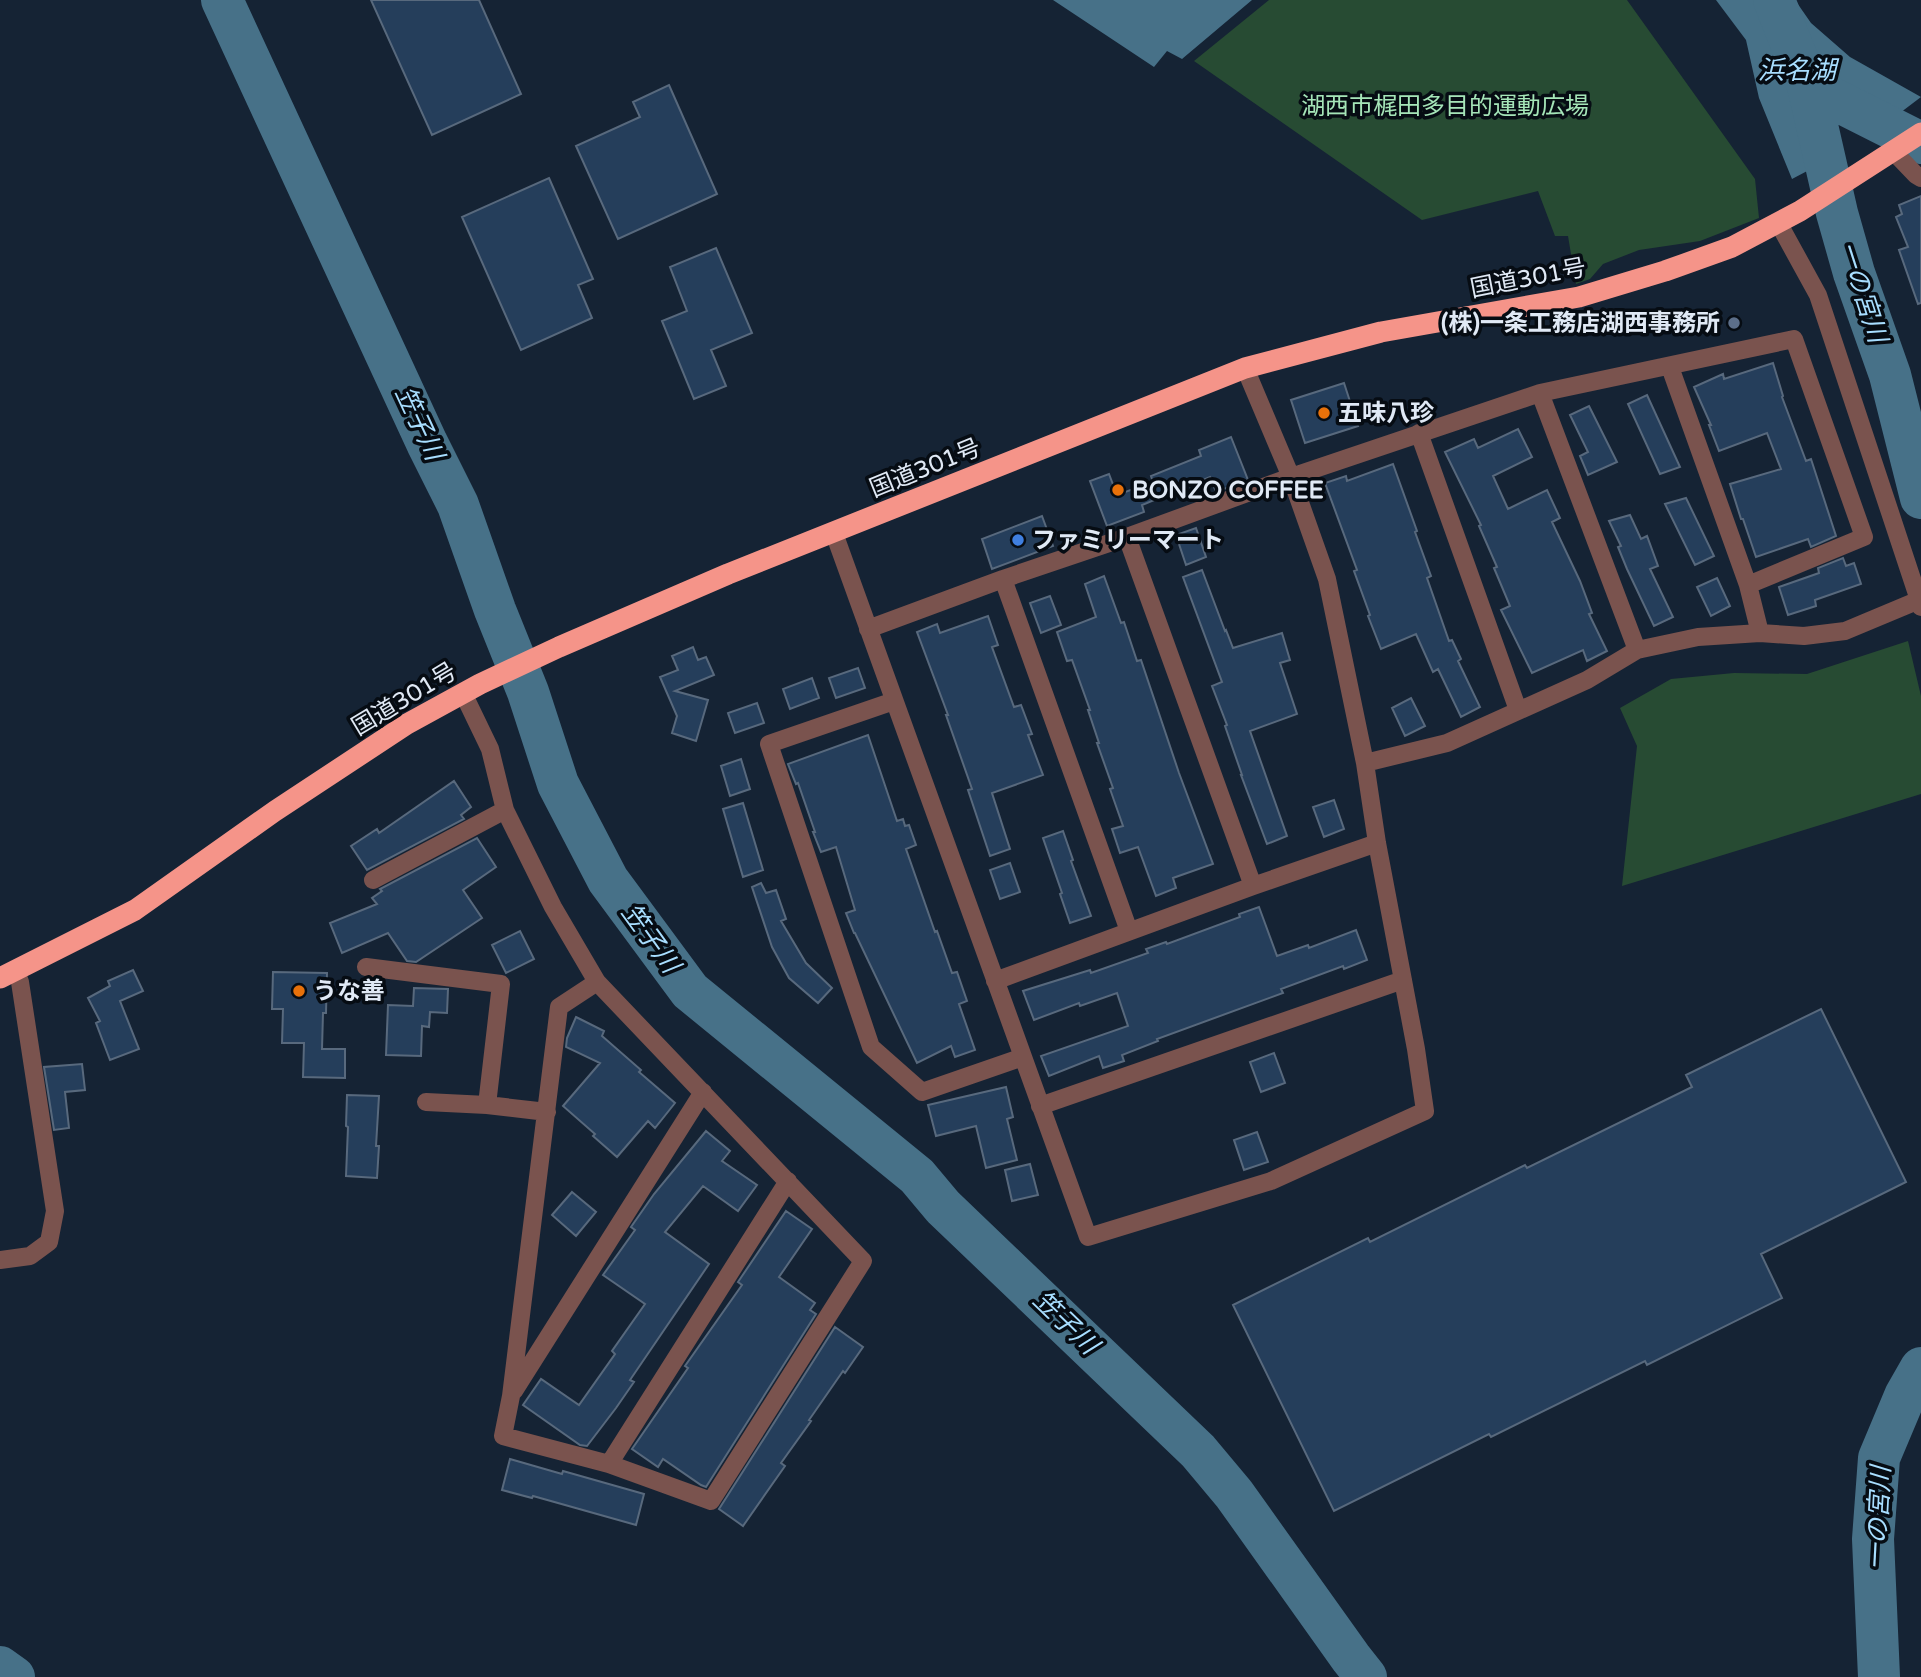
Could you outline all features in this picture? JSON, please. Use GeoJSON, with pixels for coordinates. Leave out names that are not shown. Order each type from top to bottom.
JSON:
{"type":"FeatureCollection","features":[{"type":"Feature","properties":{"kind":"highway","name":"国道301号"},"geometry":{"type":"LineString","coordinates":[[8,975],[135,910],[275,811],[407,724],[559,647],[729,574],[1245,368],[1381,332],[1579,297],[1721,251],[1800,211],[1921,133]]}},
{"type":"Feature","properties":{"kind":"street"},"geometry":{"type":"LineString","coordinates":[[1898,148],[1916,175],[1921,178]]}},
{"type":"Feature","properties":{"kind":"street"},"geometry":{"type":"LineString","coordinates":[[1365,762],[1447,743],[1587,680],[1637,650],[1698,637],[1760,633],[1804,636],[1845,631],[1920,604],[1818,295],[1779,223]]}},
{"type":"Feature","properties":{"kind":"street"},"geometry":{"type":"LineString","coordinates":[[868,629],[1291,477],[1540,393],[1794,339],[1864,537],[1748,585]]}},
{"type":"Feature","properties":{"kind":"street"},"geometry":{"type":"LineString","coordinates":[[1670,367],[1748,585],[1760,633]]}},
{"type":"Feature","properties":{"kind":"street"},"geometry":{"type":"LineString","coordinates":[[834,533],[1088,1237],[1271,1181],[1425,1111],[1365,762],[1327,579],[1291,477],[1245,368]]}},
{"type":"Feature","properties":{"kind":"street"},"geometry":{"type":"LineString","coordinates":[[1540,393],[1637,650]]}},
{"type":"Feature","properties":{"kind":"street"},"geometry":{"type":"LineString","coordinates":[[1419,433],[1518,710]]}},
{"type":"Feature","properties":{"kind":"street"},"geometry":{"type":"LineString","coordinates":[[1127,537],[1253,886]]}},
{"type":"Feature","properties":{"kind":"street"},"geometry":{"type":"LineString","coordinates":[[1003,579],[1129,931]]}},
{"type":"Feature","properties":{"kind":"street"},"geometry":{"type":"LineString","coordinates":[[472,689],[505,810],[553,907],[597,982],[863,1261],[711,1501],[608,1464],[503,1436],[511,1396],[559,1007],[597,982]]}},
{"type":"Feature","properties":{"kind":"street"},"geometry":{"type":"LineString","coordinates":[[894,701],[769,744],[871,1047],[922,1092],[1023,1057]]}},
{"type":"Feature","properties":{"kind":"street"},"geometry":{"type":"LineString","coordinates":[[373,880],[505,810]]}},
{"type":"Feature","properties":{"kind":"street"},"geometry":{"type":"LineString","coordinates":[[995,981],[1377,843]]}},
{"type":"Feature","properties":{"kind":"street"},"geometry":{"type":"LineString","coordinates":[[366,967],[501,984],[487,1105]]}},
{"type":"Feature","properties":{"kind":"street"},"geometry":{"type":"LineString","coordinates":[[0,1259],[30,1256],[49,1242],[55,1211],[20,982],[8,975]]}},
{"type":"Feature","properties":{"kind":"street"},"geometry":{"type":"LineString","coordinates":[[1040,1106],[1403,979]]}},
{"type":"Feature","properties":{"kind":"street"},"geometry":{"type":"LineString","coordinates":[[511,1396],[703,1092]]}},
{"type":"Feature","properties":{"kind":"street"},"geometry":{"type":"LineString","coordinates":[[426,1102],[547,1112]]}},
{"type":"Feature","properties":{"kind":"street"},"geometry":{"type":"LineString","coordinates":[[608,1464],[788,1181]]}},
{"type":"Feature","properties":{"kind":"green space","name":"湖西市梶田多目的運動広場"},"geometry":{"type":"Polygon","coordinates":[[[1269,0],[1627,0],[1755,179],[1759,218],[1700,241],[1639,250],[1603,264],[1590,279],[1576,284],[1568,236],[1555,236],[1538,191],[1422,220],[1194,61],[1269,0]]]}},
{"type":"Feature","properties":{"kind":"green space"},"geometry":{"type":"Polygon","coordinates":[[[1908,641],[1921,696],[1921,794],[1622,886],[1637,746],[1620,708],[1671,679],[1734,673],[1807,674],[1908,641]]]}},
{"type":"Feature","properties":{"kind":"water"},"geometry":{"type":"Polygon","coordinates":[[[1053,0],[1252,0],[1182,59],[1167,51],[1154,67],[1053,0]]]}},
{"type":"Feature","properties":{"kind":"water","name":"浜名湖"},"geometry":{"type":"Polygon","coordinates":[[[1716,0],[1795,0],[1811,23],[1850,57],[1921,97],[1888,122],[1853,103],[1837,99],[1825,104],[1830,159],[1792,179],[1759,98],[1746,40],[1716,0]]]}},
{"type":"Feature","properties":{"kind":"building"},"geometry":{"type":"Polygon","coordinates":[[[371,0],[479,0],[521,94],[432,135],[371,0]]]}},
{"type":"Feature","properties":{"kind":"building"},"geometry":{"type":"Polygon","coordinates":[[[669,85],[717,194],[618,239],[576,146],[640,117],[633,102],[669,85]]]}},
{"type":"Feature","properties":{"kind":"building"},"geometry":{"type":"Polygon","coordinates":[[[549,178],[593,279],[578,285],[592,318],[521,350],[462,217],[549,178]]]}},
{"type":"Feature","properties":{"kind":"building"},"geometry":{"type":"Polygon","coordinates":[[[1921,196],[1921,303],[1918,304],[1899,250],[1908,247],[1896,217],[1902,214],[1899,205],[1921,196]]]}},
{"type":"Feature","properties":{"kind":"building"},"geometry":{"type":"Polygon","coordinates":[[[716,248],[752,333],[711,350],[726,386],[694,399],[662,321],[687,311],[670,267],[716,248]]]}},
{"type":"Feature","properties":{"kind":"building"},"geometry":{"type":"Polygon","coordinates":[[[1773,363],[1782,397],[1806,461],[1811,459],[1836,536],[1811,547],[1808,539],[1756,557],[1730,484],[1781,469],[1767,433],[1719,451],[1694,387],[1723,374],[1724,379],[1773,363]]]}},
{"type":"Feature","properties":{"kind":"building"},"geometry":{"type":"Polygon","coordinates":[[[1344,383],[1358,426],[1305,443],[1291,400],[1344,383]]]}},
{"type":"Feature","properties":{"kind":"building"},"geometry":{"type":"Polygon","coordinates":[[[1647,395],[1680,467],[1660,474],[1628,404],[1647,395]]]}},
{"type":"Feature","properties":{"kind":"building"},"geometry":{"type":"Polygon","coordinates":[[[1589,406],[1617,462],[1588,475],[1580,456],[1588,452],[1570,415],[1589,406]]]}},
{"type":"Feature","properties":{"kind":"building"},"geometry":{"type":"Polygon","coordinates":[[[1518,429],[1532,457],[1493,476],[1508,509],[1547,490],[1560,518],[1552,522],[1580,581],[1592,613],[1589,614],[1607,651],[1587,661],[1583,650],[1532,673],[1501,610],[1510,606],[1494,568],[1497,567],[1479,526],[1481,525],[1445,452],[1474,439],[1478,448],[1518,429]]]}},
{"type":"Feature","properties":{"kind":"building"},"geometry":{"type":"Polygon","coordinates":[[[1231,437],[1248,480],[1216,492],[1210,477],[1142,505],[1144,512],[1107,526],[1090,481],[1109,474],[1117,495],[1153,482],[1151,476],[1201,456],[1199,450],[1231,437]]]}},
{"type":"Feature","properties":{"kind":"building"},"geometry":{"type":"Polygon","coordinates":[[[1393,464],[1417,531],[1415,532],[1431,576],[1427,578],[1449,641],[1452,640],[1461,659],[1458,661],[1480,707],[1461,717],[1438,669],[1433,672],[1416,634],[1381,649],[1354,571],[1357,570],[1325,483],[1346,476],[1347,481],[1393,464]]]}},
{"type":"Feature","properties":{"kind":"building"},"geometry":{"type":"Polygon","coordinates":[[[1686,498],[1714,556],[1695,565],[1665,504],[1686,498]]]}},
{"type":"Feature","properties":{"kind":"building"},"geometry":{"type":"Polygon","coordinates":[[[1630,515],[1641,539],[1647,536],[1658,566],[1650,569],[1673,617],[1654,626],[1627,569],[1618,547],[1621,546],[1609,521],[1630,515]]]}},
{"type":"Feature","properties":{"kind":"building"},"geometry":{"type":"Polygon","coordinates":[[[1042,516],[1053,546],[992,569],[982,539],[1042,516]]]}},
{"type":"Feature","properties":{"kind":"building"},"geometry":{"type":"Polygon","coordinates":[[[1196,528],[1206,557],[1186,565],[1176,535],[1196,528]]]}},
{"type":"Feature","properties":{"kind":"building"},"geometry":{"type":"Polygon","coordinates":[[[1843,558],[1846,566],[1854,563],[1861,584],[1815,600],[1816,606],[1788,615],[1779,587],[1819,573],[1818,568],[1843,558]]]}},
{"type":"Feature","properties":{"kind":"building"},"geometry":{"type":"Polygon","coordinates":[[[1202,570],[1233,648],[1282,633],[1290,660],[1280,663],[1297,714],[1250,731],[1287,836],[1267,844],[1212,686],[1222,682],[1183,577],[1202,570]]]}},
{"type":"Feature","properties":{"kind":"building"},"geometry":{"type":"Polygon","coordinates":[[[1104,576],[1137,661],[1141,660],[1213,864],[1173,878],[1176,888],[1156,896],[1138,847],[1120,853],[1112,829],[1123,826],[1110,789],[1113,788],[1097,743],[1090,710],[1072,660],[1067,661],[1057,632],[1096,617],[1085,584],[1104,576]]]}},
{"type":"Feature","properties":{"kind":"building"},"geometry":{"type":"Polygon","coordinates":[[[1717,578],[1730,606],[1711,616],[1697,587],[1717,578]]]}},
{"type":"Feature","properties":{"kind":"building"},"geometry":{"type":"Polygon","coordinates":[[[1050,596],[1061,625],[1041,633],[1030,603],[1050,596]]]}},
{"type":"Feature","properties":{"kind":"building"},"geometry":{"type":"Polygon","coordinates":[[[988,616],[998,645],[992,647],[1014,707],[1021,705],[1032,734],[1028,735],[1043,775],[992,793],[1010,849],[990,856],[968,790],[972,789],[948,715],[917,632],[937,624],[940,633],[988,616]]]}},
{"type":"Feature","properties":{"kind":"building"},"geometry":{"type":"Polygon","coordinates":[[[693,647],[698,660],[706,657],[714,675],[675,691],[708,700],[696,741],[672,733],[677,716],[660,677],[678,670],[672,656],[693,647]]]}},
{"type":"Feature","properties":{"kind":"building"},"geometry":{"type":"Polygon","coordinates":[[[858,668],[865,688],[836,698],[829,678],[858,668]]]}},
{"type":"Feature","properties":{"kind":"building"},"geometry":{"type":"Polygon","coordinates":[[[812,678],[819,698],[790,709],[783,689],[812,678]]]}},
{"type":"Feature","properties":{"kind":"building"},"geometry":{"type":"Polygon","coordinates":[[[1411,698],[1425,726],[1405,736],[1392,708],[1411,698]]]}},
{"type":"Feature","properties":{"kind":"building"},"geometry":{"type":"Polygon","coordinates":[[[757,703],[764,723],[735,733],[728,713],[757,703]]]}},
{"type":"Feature","properties":{"kind":"building"},"geometry":{"type":"Polygon","coordinates":[[[868,735],[897,821],[903,819],[905,826],[909,825],[916,845],[906,849],[935,932],[937,931],[952,973],[957,972],[967,1001],[959,1004],[975,1050],[955,1057],[951,1046],[917,1063],[846,913],[855,910],[836,847],[821,852],[798,783],[796,784],[788,764],[868,735]]]}},
{"type":"Feature","properties":{"kind":"building"},"geometry":{"type":"Polygon","coordinates":[[[741,759],[750,789],[730,796],[721,766],[741,759]]]}},
{"type":"Feature","properties":{"kind":"building"},"geometry":{"type":"Polygon","coordinates":[[[454,781],[471,807],[461,815],[464,819],[367,870],[351,846],[377,829],[379,833],[454,781]]]}},
{"type":"Feature","properties":{"kind":"building"},"geometry":{"type":"Polygon","coordinates":[[[1334,800],[1344,829],[1324,837],[1313,807],[1334,800]]]}},
{"type":"Feature","properties":{"kind":"building"},"geometry":{"type":"Polygon","coordinates":[[[743,803],[763,870],[743,877],[723,809],[743,803]]]}},
{"type":"Feature","properties":{"kind":"building"},"geometry":{"type":"Polygon","coordinates":[[[1063,831],[1091,916],[1070,923],[1043,838],[1063,831]]]}},
{"type":"Feature","properties":{"kind":"building"},"geometry":{"type":"Polygon","coordinates":[[[477,838],[496,867],[463,890],[482,918],[416,962],[407,961],[388,933],[342,953],[330,923],[377,904],[372,898],[382,891],[380,889],[477,838]]]}},
{"type":"Feature","properties":{"kind":"building"},"geometry":{"type":"Polygon","coordinates":[[[1010,863],[1020,892],[1000,899],[990,870],[1010,863]]]}},
{"type":"Feature","properties":{"kind":"building"},"geometry":{"type":"Polygon","coordinates":[[[761,883],[766,893],[776,890],[786,919],[781,921],[806,963],[832,988],[818,1003],[789,978],[772,947],[752,887],[761,883]]]}},
{"type":"Feature","properties":{"kind":"building"},"geometry":{"type":"Polygon","coordinates":[[[1259,907],[1277,956],[1308,945],[1309,948],[1356,930],[1367,960],[1281,989],[1283,993],[1157,1039],[1158,1041],[1122,1055],[1124,1061],[1103,1068],[1099,1056],[1049,1076],[1041,1056],[1128,1026],[1117,993],[1080,1006],[1079,1003],[1034,1020],[1023,991],[1090,970],[1091,973],[1148,953],[1146,949],[1240,917],[1239,914],[1259,907]]]}},
{"type":"Feature","properties":{"kind":"building"},"geometry":{"type":"Polygon","coordinates":[[[520,931],[534,959],[506,973],[492,945],[520,931]]]}},
{"type":"Feature","properties":{"kind":"building"},"geometry":{"type":"Polygon","coordinates":[[[133,970],[143,991],[120,1001],[139,1049],[110,1060],[96,1023],[100,1021],[88,998],[110,986],[108,981],[133,970]]]}},
{"type":"Feature","properties":{"kind":"building","name":"うな善"},"geometry":{"type":"Polygon","coordinates":[[[273,972],[327,973],[322,1049],[345,1049],[345,1078],[303,1077],[304,1043],[282,1043],[283,1009],[272,1009],[273,972]]]}},
{"type":"Feature","properties":{"kind":"building"},"geometry":{"type":"Polygon","coordinates":[[[414,988],[448,989],[447,1013],[430,1012],[429,1027],[422,1026],[421,1056],[386,1055],[388,1005],[413,1006],[414,988]]]}},
{"type":"Feature","properties":{"kind":"building"},"geometry":{"type":"Polygon","coordinates":[[[1821,1009],[1906,1182],[1761,1254],[1782,1298],[1647,1365],[1645,1361],[1491,1437],[1489,1434],[1334,1511],[1233,1305],[1368,1238],[1370,1242],[1525,1165],[1527,1168],[1692,1087],[1686,1075],[1821,1009]]]}},
{"type":"Feature","properties":{"kind":"building"},"geometry":{"type":"Polygon","coordinates":[[[576,1017],[604,1031],[602,1036],[675,1103],[655,1128],[648,1121],[617,1157],[563,1106],[600,1063],[566,1047],[576,1017]]]}},
{"type":"Feature","properties":{"kind":"building"},"geometry":{"type":"Polygon","coordinates":[[[1274,1053],[1285,1083],[1261,1092],[1250,1062],[1274,1053]]]}},
{"type":"Feature","properties":{"kind":"building"},"geometry":{"type":"Polygon","coordinates":[[[82,1064],[85,1090],[65,1092],[69,1128],[54,1130],[44,1067],[82,1064]]]}},
{"type":"Feature","properties":{"kind":"building"},"geometry":{"type":"Polygon","coordinates":[[[1006,1087],[1013,1117],[1007,1119],[1017,1160],[986,1168],[976,1126],[936,1136],[928,1105],[1006,1087]]]}},
{"type":"Feature","properties":{"kind":"building"},"geometry":{"type":"Polygon","coordinates":[[[347,1095],[379,1096],[377,1178],[346,1176],[347,1095]]]}},
{"type":"Feature","properties":{"kind":"building"},"geometry":{"type":"Polygon","coordinates":[[[706,1131],[730,1151],[722,1161],[757,1185],[738,1211],[703,1186],[665,1232],[709,1264],[630,1380],[634,1382],[616,1408],[587,1446],[580,1445],[523,1405],[541,1379],[579,1405],[615,1354],[612,1351],[645,1304],[603,1275],[635,1230],[631,1227],[654,1194],[706,1131]]]}},
{"type":"Feature","properties":{"kind":"building"},"geometry":{"type":"Polygon","coordinates":[[[1257,1132],[1268,1162],[1244,1170],[1234,1140],[1257,1132]]]}},
{"type":"Feature","properties":{"kind":"building"},"geometry":{"type":"Polygon","coordinates":[[[1030,1164],[1038,1195],[1012,1201],[1005,1170],[1030,1164]]]}},
{"type":"Feature","properties":{"kind":"building"},"geometry":{"type":"Polygon","coordinates":[[[572,1192],[596,1212],[576,1236],[552,1215],[572,1192]]]}},
{"type":"Feature","properties":{"kind":"building"},"geometry":{"type":"Polygon","coordinates":[[[786,1211],[812,1229],[779,1277],[815,1303],[810,1310],[816,1314],[706,1487],[663,1459],[658,1467],[632,1449],[688,1368],[685,1366],[742,1285],[738,1282],[786,1211]]]}},
{"type":"Feature","properties":{"kind":"building"},"geometry":{"type":"Polygon","coordinates":[[[835,1327],[863,1347],[809,1420],[811,1421],[781,1463],[785,1466],[743,1526],[719,1509],[835,1327]]]}},
{"type":"Feature","properties":{"kind":"building"},"geometry":{"type":"Polygon","coordinates":[[[510,1459],[644,1494],[636,1525],[502,1490],[510,1459]]]}},
{"type":"Feature","properties":{"kind":"waterway","name":"笠子川"},"geometry":{"type":"LineString","coordinates":[[222,0],[458,505],[495,610],[528,692],[558,784],[608,880],[690,991],[917,1176],[943,1207],[1198,1451],[1234,1494],[1366,1677]]}},
{"type":"Feature","properties":{"kind":"waterway","name":"一の宮川"},"geometry":{"type":"LineString","coordinates":[[1774,0],[1808,86],[1837,213],[1854,273],[1890,375],[1921,498]]}},
{"type":"Feature","properties":{"kind":"waterway"},"geometry":{"type":"LineString","coordinates":[[1808,86],[1921,143]]}},
{"type":"Feature","properties":{"kind":"waterway","name":"一の宮川"},"geometry":{"type":"LineString","coordinates":[[1879,1677],[1873,1539],[1879,1458],[1905,1396],[1921,1368]]}},
{"type":"Feature","properties":{"kind":"waterway"},"geometry":{"type":"LineString","coordinates":[[0,1667],[14,1677]]}},
{"type":"Feature","properties":{"kind":"place","name":"(株)一条工務店湖西事務所"},"geometry":{"type":"Point","coordinates":[1734,323]}},
{"type":"Feature","properties":{"kind":"place","name":"五味八珍"},"geometry":{"type":"Point","coordinates":[1324,413]}},
{"type":"Feature","properties":{"kind":"place","name":"BONZO COFFEE"},"geometry":{"type":"Point","coordinates":[1118,490]}},
{"type":"Feature","properties":{"kind":"place","name":"ファミリーマート"},"geometry":{"type":"Point","coordinates":[1018,540]}},
{"type":"Feature","properties":{"kind":"place","name":"うな善"},"geometry":{"type":"Point","coordinates":[299,991]}}]}
